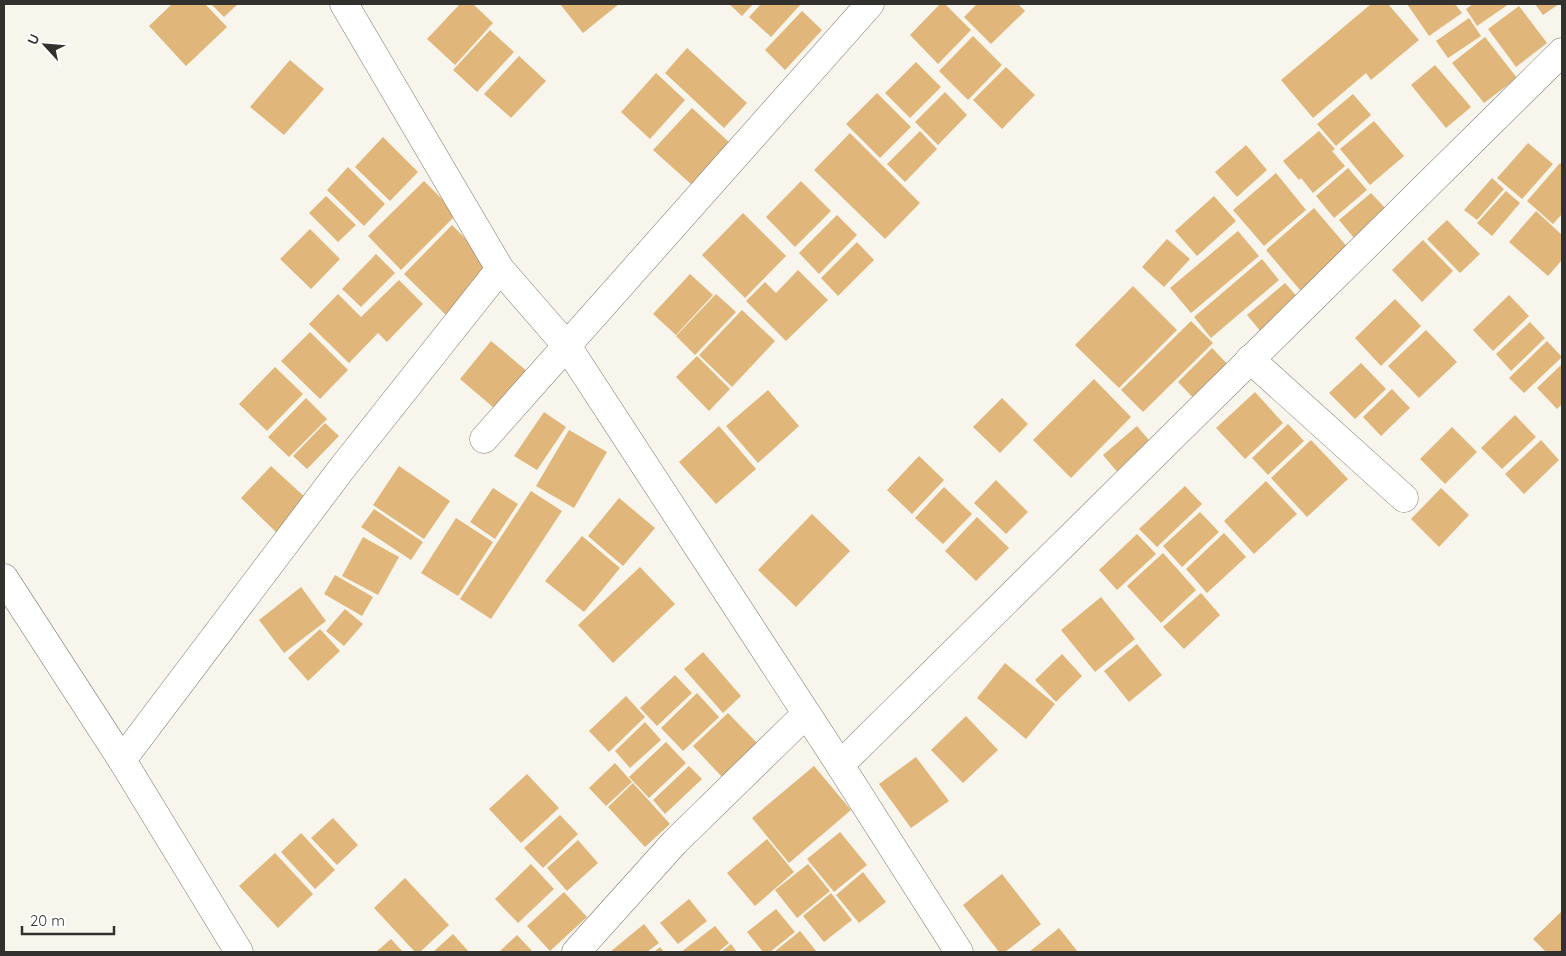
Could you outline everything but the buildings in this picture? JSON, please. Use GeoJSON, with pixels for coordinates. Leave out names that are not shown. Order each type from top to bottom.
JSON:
{"type":"FeatureCollection","features":[{"type":"Feature","properties":{"kind":"street"},"geometry":{"type":"LineString","coordinates":[[344,4],[500,269],[567,346],[840,765],[959,952]]}},
{"type":"Feature","properties":{"kind":"street"},"geometry":{"type":"LineString","coordinates":[[484,439],[870,4]]}},
{"type":"Feature","properties":{"kind":"street"},"geometry":{"type":"LineString","coordinates":[[840,765],[1562,52]]}},
{"type":"Feature","properties":{"kind":"street"},"geometry":{"type":"LineString","coordinates":[[122,760],[343,467],[500,269]]}},
{"type":"Feature","properties":{"kind":"street"},"geometry":{"type":"LineString","coordinates":[[1250,359],[1404,498]]}},
{"type":"Feature","properties":{"kind":"street"},"geometry":{"type":"LineString","coordinates":[[4,578],[122,760],[239,952]]}},
{"type":"Feature","properties":{"kind":"street"},"geometry":{"type":"LineString","coordinates":[[576,952],[674,843],[806,714]]}}]}
